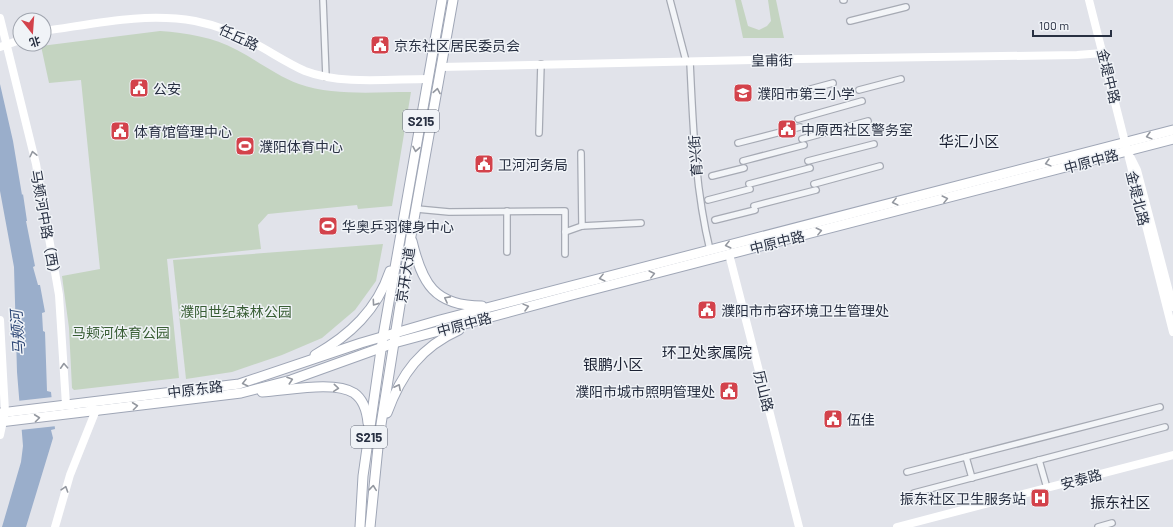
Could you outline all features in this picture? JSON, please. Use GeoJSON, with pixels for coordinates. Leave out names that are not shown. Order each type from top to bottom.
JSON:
{"type":"FeatureCollection","features":[{"type":"Feature","properties":{"kind":"main road","name":"京开大道"},"geometry":{"type":"LineString","coordinates":[[360,527],[363,482],[383,336],[442,0]]}},
{"type":"Feature","properties":{"kind":"main road","name":"京开大道"},"geometry":{"type":"LineString","coordinates":[[370,527],[379,437],[411,236],[453,0]]}},
{"type":"Feature","properties":{"kind":"main road","name":"中原中路"},"geometry":{"type":"LineString","coordinates":[[382,347],[1127,147],[1173,130]]}},
{"type":"Feature","properties":{"kind":"main road","name":"中原中路"},"geometry":{"type":"LineString","coordinates":[[383,336],[710,250],[1127,147],[1173,140]]}},
{"type":"Feature","properties":{"kind":"main road"},"geometry":{"type":"LineString","coordinates":[[411,236],[419,268],[428,285],[435,292],[459,304],[472,306],[499,305]]}},
{"type":"Feature","properties":{"kind":"main road"},"geometry":{"type":"LineString","coordinates":[[295,366],[343,338],[354,329],[372,308],[387,282],[400,242]]}},
{"type":"Feature","properties":{"kind":"main road"},"geometry":{"type":"LineString","coordinates":[[379,437],[391,402],[401,381],[425,350],[443,338],[458,331],[506,313]]}},
{"type":"Feature","properties":{"kind":"main road","name":"中原东路"},"geometry":{"type":"LineString","coordinates":[[2,417],[18,411],[239,384],[383,336]]}},
{"type":"Feature","properties":{"kind":"main road","name":"中原东路"},"geometry":{"type":"LineString","coordinates":[[2,417],[18,420],[241,393],[291,380],[382,347]]}},
{"type":"Feature","properties":{"kind":"main road"},"geometry":{"type":"LineString","coordinates":[[241,393],[334,387],[348,390],[359,398],[367,413],[367,451]]}},
{"type":"Feature","properties":{"kind":"street"},"geometry":{"type":"LineString","coordinates":[[323,0],[326,77]]}},
{"type":"Feature","properties":{"kind":"street","name":"育兴街"},"geometry":{"type":"LineString","coordinates":[[670,0],[688,62],[697,185],[710,250]]}},
{"type":"Feature","properties":{"kind":"street","name":"金堤中路"},"geometry":{"type":"LineString","coordinates":[[1089,0],[1127,147]]}},
{"type":"Feature","properties":{"kind":"street"},"geometry":{"type":"LineString","coordinates":[[850,20],[906,6]]}},
{"type":"Feature","properties":{"kind":"street","name":"任丘路"},"geometry":{"type":"LineString","coordinates":[[52,30],[158,17],[196,21],[236,33],[290,64],[326,77],[343,79],[428,81]]}},
{"type":"Feature","properties":{"kind":"street","name":"马颊河中路（西）"},"geometry":{"type":"LineString","coordinates":[[0,18],[3,42],[36,164],[58,295],[66,405]]}},
{"type":"Feature","properties":{"kind":"street","name":"任丘路"},"geometry":{"type":"LineString","coordinates":[[52,35],[136,23],[178,23],[214,30],[234,37],[287,69],[322,81],[343,84],[428,81]]}},
{"type":"Feature","properties":{"kind":"street","name":"皇甫街"},"geometry":{"type":"LineString","coordinates":[[441,67],[541,64],[1077,56],[1103,53]]}},
{"type":"Feature","properties":{"kind":"street"},"geometry":{"type":"LineString","coordinates":[[539,133],[541,64]]}},
{"type":"Feature","properties":{"kind":"street"},"geometry":{"type":"LineString","coordinates":[[859,90],[901,79]]}},
{"type":"Feature","properties":{"kind":"street"},"geometry":{"type":"LineString","coordinates":[[792,94],[833,83]]}},
{"type":"Feature","properties":{"kind":"street"},"geometry":{"type":"LineString","coordinates":[[798,118],[862,101]]}},
{"type":"Feature","properties":{"kind":"street"},"geometry":{"type":"LineString","coordinates":[[743,161],[868,121]]}},
{"type":"Feature","properties":{"kind":"street"},"geometry":{"type":"LineString","coordinates":[[738,143],[800,127]]}},
{"type":"Feature","properties":{"kind":"street"},"geometry":{"type":"LineString","coordinates":[[808,161],[874,144]]}},
{"type":"Feature","properties":{"kind":"street","name":"金堤北路"},"geometry":{"type":"LineString","coordinates":[[1127,147],[1137,170],[1173,307]]}},
{"type":"Feature","properties":{"kind":"street","name":"金堤北路"},"geometry":{"type":"LineString","coordinates":[[1127,147],[1131,171],[1173,332]]}},
{"type":"Feature","properties":{"kind":"street"},"geometry":{"type":"LineString","coordinates":[[581,153],[582,226]]}},
{"type":"Feature","properties":{"kind":"street"},"geometry":{"type":"LineString","coordinates":[[715,220],[755,208],[815,186],[880,166]]}},
{"type":"Feature","properties":{"kind":"street"},"geometry":{"type":"LineString","coordinates":[[712,176],[744,168]]}},
{"type":"Feature","properties":{"kind":"street"},"geometry":{"type":"LineString","coordinates":[[708,200],[810,168]]}},
{"type":"Feature","properties":{"kind":"street"},"geometry":{"type":"LineString","coordinates":[[417,209],[449,212],[565,211],[565,254]]}},
{"type":"Feature","properties":{"kind":"street"},"geometry":{"type":"LineString","coordinates":[[507,211],[507,252]]}},
{"type":"Feature","properties":{"kind":"street"},"geometry":{"type":"LineString","coordinates":[[565,232],[582,226],[641,223]]}},
{"type":"Feature","properties":{"kind":"street","name":"历山路"},"geometry":{"type":"LineString","coordinates":[[729,254],[799,527]]}},
{"type":"Feature","properties":{"kind":"street"},"geometry":{"type":"LineString","coordinates":[[0,320],[2,417],[0,435]]}},
{"type":"Feature","properties":{"kind":"street"},"geometry":{"type":"LineString","coordinates":[[55,527],[70,474],[96,410],[66,405]]}},
{"type":"Feature","properties":{"kind":"street"},"geometry":{"type":"LineString","coordinates":[[907,472],[1160,407]]}},
{"type":"Feature","properties":{"kind":"street"},"geometry":{"type":"LineString","coordinates":[[914,493],[1165,427]]}},
{"type":"Feature","properties":{"kind":"street","name":"安泰路"},"geometry":{"type":"LineString","coordinates":[[897,527],[1173,455]]}},
{"type":"Feature","properties":{"kind":"street"},"geometry":{"type":"LineString","coordinates":[[966,457],[972,478]]}},
{"type":"Feature","properties":{"kind":"street"},"geometry":{"type":"LineString","coordinates":[[1040,460],[1047,488]]}},
{"type":"Feature","properties":{"kind":"street"},"geometry":{"type":"LineString","coordinates":[[1098,527],[1112,523]]}},
{"type":"Feature","properties":{"kind":"green space"},"geometry":{"type":"Polygon","coordinates":[[[735,0],[741,0],[748,26],[759,30],[767,26],[771,21],[768,0],[776,0],[784,38],[743,38],[735,0]]]}},
{"type":"Feature","properties":{"kind":"green space","name":"濮阳体育中心"},"geometry":{"type":"Polygon","coordinates":[[[160,31],[190,34],[219,42],[237,50],[283,77],[312,88],[340,92],[411,92],[392,206],[358,209],[357,205],[268,214],[258,225],[261,249],[167,259],[179,378],[74,390],[72,388],[69,328],[62,276],[100,269],[81,80],[49,83],[42,52],[52,52],[52,45],[160,31]]]}},
{"type":"Feature","properties":{"kind":"green space","name":"濮阳世纪森林公园"},"geometry":{"type":"Polygon","coordinates":[[[383,244],[376,281],[355,310],[322,338],[282,355],[232,372],[186,379],[173,260],[383,244]]]}},
{"type":"Feature","properties":{"kind":"water","name":"马颊河"},"geometry":{"type":"Polygon","coordinates":[[[0,84],[13,141],[22,195],[23,194],[26,221],[35,266],[33,267],[38,285],[40,285],[45,312],[42,313],[43,331],[45,332],[47,391],[51,392],[55,429],[51,430],[53,438],[26,527],[2,527],[21,462],[23,446],[17,372],[14,267],[0,191],[0,84]]]}},
{"type":"Feature","properties":{"kind":"pier"},"geometry":{"type":"Polygon","coordinates":[[[53,397],[57,426],[20,430],[17,401],[53,397]]]}},
{"type":"Feature","properties":{"kind":"place","name":"京东社区居民委员会"},"geometry":{"type":"Point","coordinates":[380,45]}},
{"type":"Feature","properties":{"kind":"place","name":"公安"},"geometry":{"type":"Point","coordinates":[139,88]}},
{"type":"Feature","properties":{"kind":"place","name":"濮阳市第三小学"},"geometry":{"type":"Point","coordinates":[743,93]}},
{"type":"Feature","properties":{"kind":"place","name":"中原西社区警务室"},"geometry":{"type":"Point","coordinates":[787,129]}},
{"type":"Feature","properties":{"kind":"place","name":"体育馆管理中心"},"geometry":{"type":"Point","coordinates":[120,131]}},
{"type":"Feature","properties":{"kind":"place","name":"濮阳体育中心"},"geometry":{"type":"Point","coordinates":[245,146]}},
{"type":"Feature","properties":{"kind":"place","name":"卫河河务局"},"geometry":{"type":"Point","coordinates":[484,164]}},
{"type":"Feature","properties":{"kind":"place","name":"华奥乒羽健身中心"},"geometry":{"type":"Point","coordinates":[328,226]}},
{"type":"Feature","properties":{"kind":"place","name":"濮阳市市容环境卫生管理处"},"geometry":{"type":"Point","coordinates":[707,310]}},
{"type":"Feature","properties":{"kind":"place","name":"濮阳市城市照明管理处"},"geometry":{"type":"Point","coordinates":[729,391]}},
{"type":"Feature","properties":{"kind":"place","name":"伍佳"},"geometry":{"type":"Point","coordinates":[833,419]}},
{"type":"Feature","properties":{"kind":"place","name":"振东社区卫生服务站"},"geometry":{"type":"Point","coordinates":[1040,498]}},
{"type":"Feature","properties":{"kind":"district","name":"华汇小区"},"geometry":{"type":"Point","coordinates":[969,141]}},
{"type":"Feature","properties":{"kind":"district","name":"环卫处家属院"},"geometry":{"type":"Point","coordinates":[707,352]}},
{"type":"Feature","properties":{"kind":"district","name":"银鹏小区"},"geometry":{"type":"Point","coordinates":[613,364]}},
{"type":"Feature","properties":{"kind":"district","name":"振东社区"},"geometry":{"type":"Point","coordinates":[1120,502]}},
{"type":"Feature","properties":{"kind":"park label","name":"马颊河体育公园"},"geometry":{"type":"Point","coordinates":[121,332]}}]}
